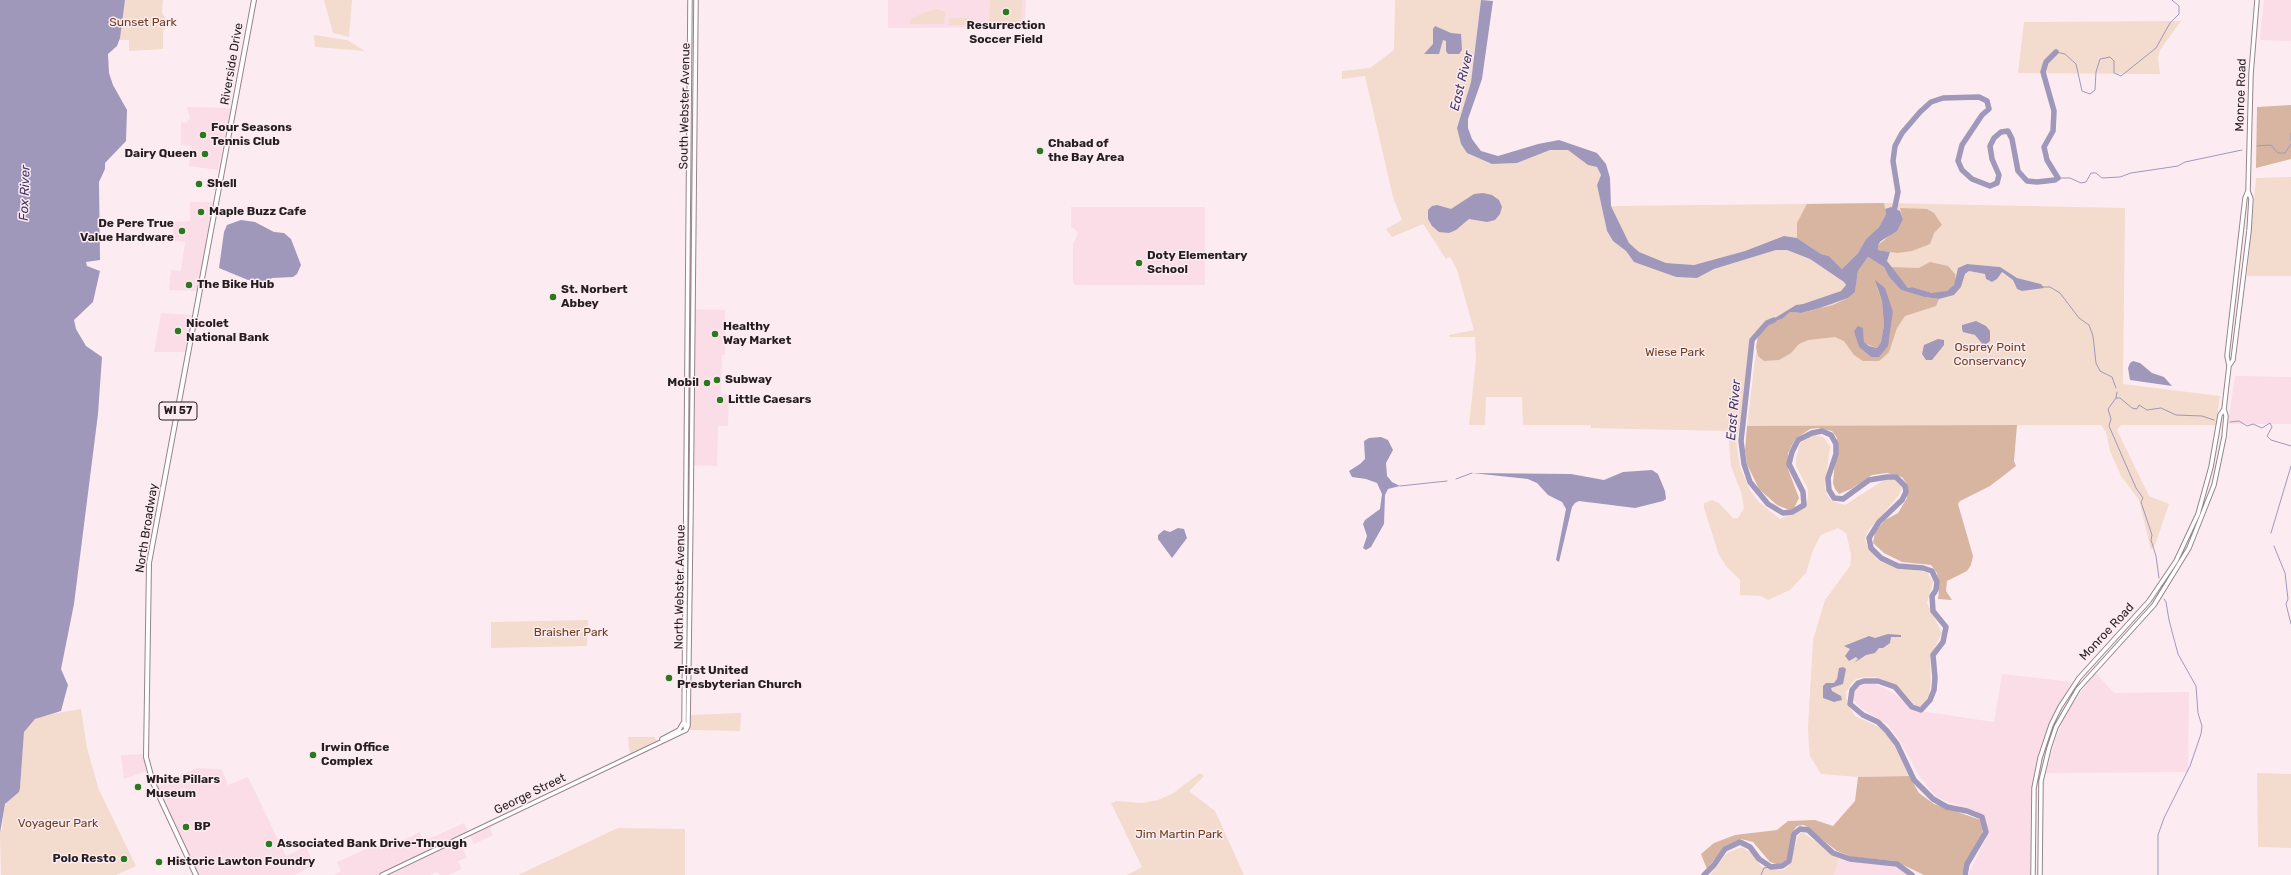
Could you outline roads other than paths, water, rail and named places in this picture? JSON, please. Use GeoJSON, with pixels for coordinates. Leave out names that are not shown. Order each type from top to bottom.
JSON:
{"type":"FeatureCollection","features":[{"type":"Feature","properties":{"kind":"main road","name":"Riverside Drive"},"geometry":{"type":"LineString","coordinates":[[209,249],[254,0]]}},
{"type":"Feature","properties":{"kind":"main road","name":"South Webster Avenue"},"geometry":{"type":"LineString","coordinates":[[688,212],[690,0]]}},
{"type":"Feature","properties":{"kind":"main road","name":"South Webster Avenue"},"geometry":{"type":"LineString","coordinates":[[694,213],[696,0]]}},
{"type":"Feature","properties":{"kind":"main road","name":"Monroe Road"},"geometry":{"type":"LineString","coordinates":[[2040,875],[2040,791],[2046,760],[2054,733],[2065,709],[2078,689],[2101,661],[2154,605],[2189,548],[2208,503],[2216,479],[2226,425],[2226,414],[2224,409],[2229,366],[2227,356],[2245,198],[2248,191],[2251,74],[2257,0]]}},
{"type":"Feature","properties":{"kind":"main road","name":"Monroe Road"},"geometry":{"type":"LineString","coordinates":[[2229,366],[2233,360],[2249,231],[2251,199],[2248,191]]}},
{"type":"Feature","properties":{"kind":"main road","name":"North Webster Avenue"},"geometry":{"type":"LineString","coordinates":[[686,730],[684,722],[688,212]]}},
{"type":"Feature","properties":{"kind":"main road","name":"North Webster Avenue"},"geometry":{"type":"LineString","coordinates":[[686,730],[688,726],[694,213]]}},
{"type":"Feature","properties":{"kind":"main road","name":"North Broadway"},"geometry":{"type":"LineString","coordinates":[[196,875],[153,783],[147,763],[149,565],[209,249]]}},
{"type":"Feature","properties":{"kind":"main road","name":"Monroe Road"},"geometry":{"type":"LineString","coordinates":[[2033,875],[2034,788],[2042,752],[2051,725],[2060,707],[2079,678],[2149,602],[2176,561],[2198,514],[2211,467],[2220,415],[2224,409]]}},
{"type":"Feature","properties":{"kind":"main road"},"geometry":{"type":"LineString","coordinates":[[656,744],[679,730],[684,722]]}},
{"type":"Feature","properties":{"kind":"main road","name":"George Street"},"geometry":{"type":"LineString","coordinates":[[382,875],[686,730]]}},
{"type":"Feature","properties":{"kind":"water","name":"Fox River"},"geometry":{"type":"Polygon","coordinates":[[[0,0],[125,0],[120,38],[117,46],[108,54],[109,73],[113,85],[127,110],[126,141],[105,163],[105,169],[99,182],[100,260],[86,262],[87,266],[100,271],[93,302],[74,320],[76,329],[86,346],[102,357],[98,414],[74,604],[61,669],[68,685],[61,711],[35,719],[24,732],[20,788],[19,792],[5,804],[0,833],[0,0]]]}},
{"type":"Feature","properties":{"kind":"water"},"geometry":{"type":"Polygon","coordinates":[[[1481,0],[1493,1],[1482,79],[1468,119],[1468,128],[1472,139],[1481,151],[1498,156],[1538,144],[1559,140],[1597,153],[1606,164],[1610,178],[1611,206],[1629,243],[1639,252],[1666,263],[1694,265],[1745,251],[1784,236],[1797,238],[1821,254],[1829,256],[1842,269],[1858,253],[1866,239],[1879,227],[1886,214],[1885,209],[1891,207],[1900,211],[1903,219],[1897,231],[1881,241],[1878,245],[1878,250],[1890,252],[1887,261],[1908,288],[1912,287],[1932,293],[1947,291],[1954,285],[1958,268],[1967,264],[2000,267],[2017,278],[2041,284],[2044,288],[2022,291],[2017,289],[2013,280],[2002,272],[1997,279],[1992,282],[1986,279],[1985,274],[1969,271],[1965,274],[1961,287],[1954,295],[1939,299],[1924,297],[1901,290],[1889,277],[1884,267],[1868,257],[1858,271],[1855,292],[1848,298],[1801,313],[1790,312],[1782,319],[1767,323],[1796,305],[1841,291],[1846,285],[1844,282],[1810,259],[1787,250],[1776,250],[1714,269],[1697,278],[1676,277],[1634,262],[1626,251],[1613,241],[1607,231],[1597,185],[1601,175],[1597,167],[1588,165],[1568,150],[1550,150],[1517,163],[1492,164],[1467,153],[1461,144],[1457,128],[1471,82],[1481,0]]]}},
{"type":"Feature","properties":{"kind":"water"},"geometry":{"type":"Polygon","coordinates":[[[1435,26],[1451,33],[1461,34],[1462,50],[1459,54],[1448,54],[1446,51],[1446,41],[1443,40],[1439,54],[1424,54],[1433,44],[1433,29],[1435,26]]]}},
{"type":"Feature","properties":{"kind":"water"},"geometry":{"type":"Polygon","coordinates":[[[1483,193],[1492,195],[1499,200],[1502,207],[1500,214],[1495,220],[1487,222],[1469,219],[1456,230],[1449,233],[1439,232],[1432,226],[1428,219],[1428,210],[1432,206],[1437,205],[1451,209],[1474,194],[1483,193]]]}},
{"type":"Feature","properties":{"kind":"water"},"geometry":{"type":"Polygon","coordinates":[[[241,220],[255,222],[274,232],[284,233],[291,239],[301,265],[297,274],[293,277],[272,278],[265,282],[248,280],[219,268],[224,232],[227,225],[241,220]]]}},
{"type":"Feature","properties":{"kind":"water"},"geometry":{"type":"Polygon","coordinates":[[[1875,280],[1885,288],[1893,312],[1888,346],[1879,357],[1871,357],[1859,347],[1854,331],[1858,326],[1863,328],[1864,342],[1869,346],[1877,348],[1881,342],[1884,325],[1882,301],[1875,280]]]}},
{"type":"Feature","properties":{"kind":"water"},"geometry":{"type":"Polygon","coordinates":[[[1976,321],[1986,326],[1990,331],[1990,341],[1984,346],[1975,335],[1963,332],[1962,329],[1962,325],[1976,321]]]}},
{"type":"Feature","properties":{"kind":"water"},"geometry":{"type":"Polygon","coordinates":[[[1938,339],[1944,340],[1944,345],[1932,360],[1926,360],[1922,354],[1924,345],[1938,339]]]}},
{"type":"Feature","properties":{"kind":"water"},"geometry":{"type":"Polygon","coordinates":[[[2133,361],[2140,363],[2152,373],[2164,377],[2172,386],[2130,380],[2128,368],[2130,363],[2133,361]]]}},
{"type":"Feature","properties":{"kind":"water"},"geometry":{"type":"Polygon","coordinates":[[[1381,437],[1388,440],[1393,450],[1386,463],[1387,476],[1392,482],[1400,486],[1388,489],[1385,495],[1384,524],[1371,547],[1366,550],[1363,548],[1367,536],[1363,524],[1365,520],[1380,509],[1382,494],[1377,483],[1366,479],[1352,477],[1349,471],[1365,459],[1364,441],[1369,438],[1381,437]]]}},
{"type":"Feature","properties":{"kind":"water"},"geometry":{"type":"Polygon","coordinates":[[[1652,470],[1658,474],[1665,491],[1666,499],[1663,501],[1635,508],[1579,501],[1575,503],[1572,507],[1559,562],[1556,560],[1566,509],[1562,502],[1548,495],[1537,483],[1528,479],[1472,473],[1571,474],[1604,480],[1623,472],[1652,470]]]}},
{"type":"Feature","properties":{"kind":"water"},"geometry":{"type":"Polygon","coordinates":[[[1178,528],[1184,529],[1187,538],[1172,558],[1158,539],[1158,535],[1164,530],[1170,532],[1178,528]]]}},
{"type":"Feature","properties":{"kind":"water"},"geometry":{"type":"Polygon","coordinates":[[[1888,634],[1901,635],[1901,637],[1891,637],[1890,643],[1883,648],[1879,648],[1875,653],[1866,655],[1854,663],[1858,659],[1856,657],[1849,661],[1845,656],[1850,649],[1844,646],[1869,636],[1875,638],[1888,634]]]}},
{"type":"Feature","properties":{"kind":"water"},"geometry":{"type":"Polygon","coordinates":[[[1843,667],[1846,669],[1843,684],[1831,688],[1832,691],[1841,696],[1842,700],[1834,702],[1823,698],[1823,686],[1826,683],[1834,683],[1837,679],[1839,668],[1843,667]]]}},
{"type":"Feature","properties":{"kind":"waterway"},"geometry":{"type":"LineString","coordinates":[[2056,52],[2065,54],[2076,64],[2082,91],[2090,94],[2095,90],[2096,72],[2100,59],[2110,57],[2114,61],[2114,73],[2121,76],[2156,48],[2170,23],[2179,14],[2179,6],[2172,0]]}},
{"type":"Feature","properties":{"kind":"waterway"},"geometry":{"type":"LineString","coordinates":[[1893,216],[1898,192],[1893,161],[1895,146],[1902,133],[1920,112],[1931,102],[1943,98],[1979,97],[1987,101],[1989,109],[1982,115],[1962,145],[1958,161],[1962,170],[1972,179],[1990,186],[1997,183],[1999,175],[1992,159],[1990,146],[1994,138],[2001,132],[2008,131],[2012,139],[2018,171],[2027,181],[2037,182],[2055,180],[2058,178],[2047,160],[2044,147],[2053,131],[2054,111],[2043,72],[2046,62],[2056,52]]}},
{"type":"Feature","properties":{"kind":"waterway"},"geometry":{"type":"LineString","coordinates":[[2291,133],[2291,140]]}},
{"type":"Feature","properties":{"kind":"waterway"},"geometry":{"type":"LineString","coordinates":[[2257,146],[2271,145],[2278,153],[2285,153],[2291,144]]}},
{"type":"Feature","properties":{"kind":"waterway"},"geometry":{"type":"LineString","coordinates":[[2058,178],[2070,178],[2081,183],[2086,182],[2091,173],[2096,173],[2102,178],[2120,177],[2131,173],[2178,166],[2185,162],[2242,150]]}},
{"type":"Feature","properties":{"kind":"waterway"},"geometry":{"type":"LineString","coordinates":[[2043,287],[2050,287],[2060,293],[2079,318],[2089,325],[2093,336],[2096,363],[2100,371],[2112,377],[2116,388]]}},
{"type":"Feature","properties":{"kind":"waterway","name":"East River"},"geometry":{"type":"LineString","coordinates":[[1774,320],[1767,323],[1752,340],[1741,441],[1744,464],[1750,482],[1768,504],[1783,513],[1792,512],[1804,505],[1803,492],[1789,464],[1792,452],[1798,440],[1812,433],[1822,431],[1831,435],[1836,444],[1836,454],[1828,478],[1829,490],[1834,498],[1843,499],[1869,480],[1896,477],[1905,486],[1906,492],[1902,500],[1879,522],[1869,538],[1871,548],[1881,558],[1898,566],[1923,568],[1932,571],[1937,582],[1936,590],[1932,596],[1933,611],[1946,627],[1943,642],[1933,655],[1935,678],[1934,690],[1930,700],[1921,710],[1912,707],[1895,687],[1878,681],[1864,681],[1858,683],[1852,690],[1850,704],[1863,715],[1878,722],[1887,731],[1897,744],[1914,780],[1933,799],[1947,807],[1967,811],[1982,817],[1986,832],[1967,864],[1965,875]]}},
{"type":"Feature","properties":{"kind":"waterway"},"geometry":{"type":"LineString","coordinates":[[2117,392],[2116,398],[2108,409],[2111,419],[2109,426],[2136,488],[2143,498],[2141,502],[2152,535],[2151,540],[2156,556],[2159,578]]}},
{"type":"Feature","properties":{"kind":"waterway"},"geometry":{"type":"LineString","coordinates":[[2116,398],[2120,398],[2132,408],[2137,409],[2139,405],[2147,410],[2161,408],[2176,415],[2202,416],[2214,420]]}},
{"type":"Feature","properties":{"kind":"waterway"},"geometry":{"type":"LineString","coordinates":[[2230,422],[2239,421],[2247,426],[2253,424],[2262,428],[2270,423],[2272,427],[2267,436],[2271,440],[2291,446]]}},
{"type":"Feature","properties":{"kind":"waterway"},"geometry":{"type":"LineString","coordinates":[[2271,533],[2291,466]]}},
{"type":"Feature","properties":{"kind":"waterway"},"geometry":{"type":"LineString","coordinates":[[1456,479],[1472,473]]}},
{"type":"Feature","properties":{"kind":"waterway"},"geometry":{"type":"LineString","coordinates":[[1400,486],[1447,481]]}},
{"type":"Feature","properties":{"kind":"waterway"},"geometry":{"type":"LineString","coordinates":[[2274,546],[2285,573],[2288,599],[2286,604],[2291,624]]}},
{"type":"Feature","properties":{"kind":"waterway"},"geometry":{"type":"LineString","coordinates":[[2158,875],[2158,835],[2164,818],[2190,766],[2201,734],[2202,726],[2198,713],[2196,686],[2178,654],[2164,599]]}},
{"type":"Feature","properties":{"kind":"waterway","name":"East River"},"geometry":{"type":"LineString","coordinates":[[1704,875],[1714,865],[1725,849],[1740,842],[1750,847],[1759,859],[1771,867],[1782,866],[1789,861],[1794,834],[1800,829],[1808,830],[1833,853],[1850,859],[1897,864],[1912,875]]}},
{"type":"Feature","properties":{"kind":"waterway"},"geometry":{"type":"LineString","coordinates":[[1761,875],[1764,868],[1771,867]]}},
{"type":"Feature","properties":{"kind":"place","name":"Resurrection Soccer Field"},"geometry":{"type":"Point","coordinates":[1006,12]}},
{"type":"Feature","properties":{"kind":"place","name":"Four Seasons Tennis Club"},"geometry":{"type":"Point","coordinates":[203,135]}},
{"type":"Feature","properties":{"kind":"place","name":"Chabad of the Bay Area"},"geometry":{"type":"Point","coordinates":[1040,151]}},
{"type":"Feature","properties":{"kind":"place","name":"Dairy Queen"},"geometry":{"type":"Point","coordinates":[205,154]}},
{"type":"Feature","properties":{"kind":"place","name":"Shell"},"geometry":{"type":"Point","coordinates":[199,184]}},
{"type":"Feature","properties":{"kind":"place","name":"Maple Buzz Cafe"},"geometry":{"type":"Point","coordinates":[201,212]}},
{"type":"Feature","properties":{"kind":"place","name":"De Pere True Value Hardware"},"geometry":{"type":"Point","coordinates":[182,231]}},
{"type":"Feature","properties":{"kind":"place","name":"Doty Elementary School"},"geometry":{"type":"Point","coordinates":[1139,263]}},
{"type":"Feature","properties":{"kind":"place","name":"The Bike Hub"},"geometry":{"type":"Point","coordinates":[189,285]}},
{"type":"Feature","properties":{"kind":"place","name":"St. Norbert Abbey"},"geometry":{"type":"Point","coordinates":[553,297]}},
{"type":"Feature","properties":{"kind":"place","name":"Nicolet National Bank"},"geometry":{"type":"Point","coordinates":[178,331]}},
{"type":"Feature","properties":{"kind":"place","name":"Healthy Way Market"},"geometry":{"type":"Point","coordinates":[715,334]}},
{"type":"Feature","properties":{"kind":"place","name":"Subway"},"geometry":{"type":"Point","coordinates":[717,380]}},
{"type":"Feature","properties":{"kind":"place","name":"Mobil"},"geometry":{"type":"Point","coordinates":[707,383]}},
{"type":"Feature","properties":{"kind":"place","name":"Little Caesars"},"geometry":{"type":"Point","coordinates":[720,400]}},
{"type":"Feature","properties":{"kind":"place","name":"First United Presbyterian Church"},"geometry":{"type":"Point","coordinates":[669,678]}},
{"type":"Feature","properties":{"kind":"place","name":"Irwin Office Complex"},"geometry":{"type":"Point","coordinates":[313,755]}},
{"type":"Feature","properties":{"kind":"place","name":"White Pillars Museum"},"geometry":{"type":"Point","coordinates":[138,787]}},
{"type":"Feature","properties":{"kind":"place","name":"BP"},"geometry":{"type":"Point","coordinates":[186,827]}},
{"type":"Feature","properties":{"kind":"place","name":"Associated Bank Drive-Through"},"geometry":{"type":"Point","coordinates":[269,844]}},
{"type":"Feature","properties":{"kind":"place","name":"Polo Resto"},"geometry":{"type":"Point","coordinates":[124,859]}},
{"type":"Feature","properties":{"kind":"place","name":"Historic Lawton Foundry"},"geometry":{"type":"Point","coordinates":[159,862]}},
{"type":"Feature","properties":{"kind":"park label","name":"Sunset Park"},"geometry":{"type":"Point","coordinates":[143,23]}},
{"type":"Feature","properties":{"kind":"park label","name":"Wiese Park"},"geometry":{"type":"Point","coordinates":[1675,353]}},
{"type":"Feature","properties":{"kind":"park label","name":"Osprey Point Conservancy"},"geometry":{"type":"Point","coordinates":[1990,355]}},
{"type":"Feature","properties":{"kind":"park label","name":"Braisher Park"},"geometry":{"type":"Point","coordinates":[571,633]}},
{"type":"Feature","properties":{"kind":"park label","name":"Voyageur Park"},"geometry":{"type":"Point","coordinates":[58,824]}},
{"type":"Feature","properties":{"kind":"park label","name":"Jim Martin Park"},"geometry":{"type":"Point","coordinates":[1179,835]}}]}
